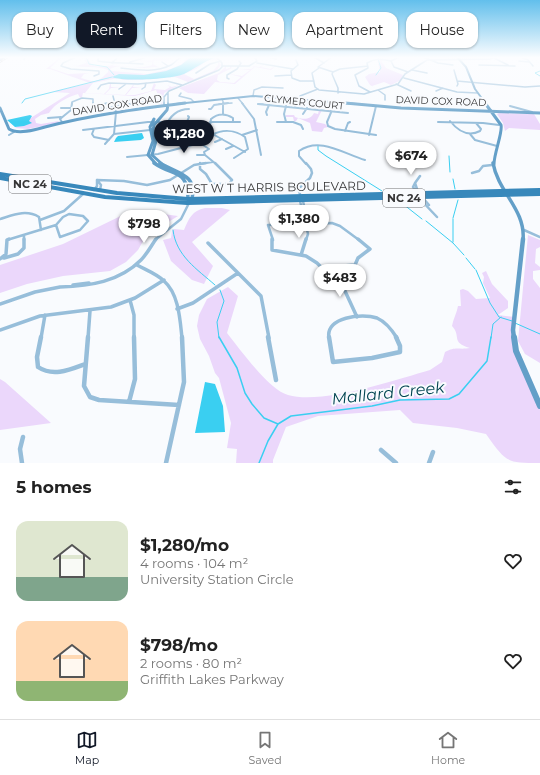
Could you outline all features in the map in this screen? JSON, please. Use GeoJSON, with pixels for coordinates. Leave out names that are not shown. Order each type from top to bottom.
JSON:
{"type":"FeatureCollection","features":[{"type":"Feature","properties":{"kind":"main road"},"geometry":{"type":"LineString","coordinates":[[470,79],[477,93],[492,111],[499,123],[501,130],[492,164],[495,177],[519,214],[524,230],[513,330],[516,351],[540,406]]}},
{"type":"Feature","properties":{"kind":"main road","name":"DAVID COX ROAD"},"geometry":{"type":"LineString","coordinates":[[14,132],[38,129],[62,122],[116,112],[253,96],[376,106],[534,113]]}},
{"type":"Feature","properties":{"kind":"main road"},"geometry":{"type":"LineString","coordinates":[[150,155],[153,141],[150,130],[166,105]]}},
{"type":"Feature","properties":{"kind":"main road"},"geometry":{"type":"LineString","coordinates":[[0,108],[3,112],[8,128],[14,132]]}},
{"type":"Feature","properties":{"kind":"main road"},"geometry":{"type":"LineString","coordinates":[[534,113],[539,114]]}},
{"type":"Feature","properties":{"kind":"main road"},"geometry":{"type":"LineString","coordinates":[[150,155],[156,142],[153,130],[154,122]]}},
{"type":"Feature","properties":{"kind":"main road"},"geometry":{"type":"LineString","coordinates":[[150,155],[158,162],[188,178],[192,184],[194,194],[189,202]]}},
{"type":"Feature","properties":{"kind":"main road","name":"WEST W T HARRIS BOULEVARD"},"geometry":{"type":"LineString","coordinates":[[0,174],[99,192],[168,198],[196,203],[270,202],[301,198],[419,195]]}},
{"type":"Feature","properties":{"kind":"main road"},"geometry":{"type":"LineString","coordinates":[[0,177],[26,181],[32,180]]}},
{"type":"Feature","properties":{"kind":"main road","name":"NC 24"},"geometry":{"type":"LineString","coordinates":[[0,177],[82,194],[134,200],[189,202]]}},
{"type":"Feature","properties":{"kind":"main road"},"geometry":{"type":"LineString","coordinates":[[26,183],[34,182],[64,186]]}},
{"type":"Feature","properties":{"kind":"main road","name":"WEST W T HARRIS BOULEVARD"},"geometry":{"type":"LineString","coordinates":[[506,193],[540,190]]}},
{"type":"Feature","properties":{"kind":"main road","name":"WEST W T HARRIS BOULEVARD"},"geometry":{"type":"LineString","coordinates":[[189,202],[220,199],[506,193],[540,194]]}},
{"type":"Feature","properties":{"kind":"main road"},"geometry":{"type":"LineString","coordinates":[[115,198],[168,198]]}},
{"type":"Feature","properties":{"kind":"main road"},"geometry":{"type":"LineString","coordinates":[[207,203],[232,201],[236,199]]}},
{"type":"Feature","properties":{"kind":"street"},"geometry":{"type":"LineString","coordinates":[[166,105],[167,95],[171,90],[199,79]]}},
{"type":"Feature","properties":{"kind":"street"},"geometry":{"type":"LineString","coordinates":[[293,79],[314,81],[315,86],[318,89]]}},
{"type":"Feature","properties":{"kind":"street"},"geometry":{"type":"LineString","coordinates":[[334,79],[338,88],[338,93]]}},
{"type":"Feature","properties":{"kind":"street"},"geometry":{"type":"LineString","coordinates":[[355,79],[359,86],[370,92]]}},
{"type":"Feature","properties":{"kind":"street"},"geometry":{"type":"LineString","coordinates":[[295,107],[297,100],[301,95],[318,89],[338,93],[362,94],[396,84],[403,79]]}},
{"type":"Feature","properties":{"kind":"street"},"geometry":{"type":"LineString","coordinates":[[406,79],[460,92],[477,93]]}},
{"type":"Feature","properties":{"kind":"street"},"geometry":{"type":"LineString","coordinates":[[98,89],[100,86],[107,84],[167,81],[182,85]]}},
{"type":"Feature","properties":{"kind":"street"},"geometry":{"type":"LineString","coordinates":[[165,85],[167,81]]}},
{"type":"Feature","properties":{"kind":"street"},"geometry":{"type":"LineString","coordinates":[[457,86],[458,81],[525,87],[540,86]]}},
{"type":"Feature","properties":{"kind":"street"},"geometry":{"type":"LineString","coordinates":[[142,89],[145,87],[146,83]]}},
{"type":"Feature","properties":{"kind":"street"},"geometry":{"type":"LineString","coordinates":[[119,90],[126,84]]}},
{"type":"Feature","properties":{"kind":"street"},"geometry":{"type":"LineString","coordinates":[[396,84],[411,91]]}},
{"type":"Feature","properties":{"kind":"street"},"geometry":{"type":"LineString","coordinates":[[253,96],[254,90],[263,87],[284,88]]}},
{"type":"Feature","properties":{"kind":"street"},"geometry":{"type":"LineString","coordinates":[[436,91],[443,88]]}},
{"type":"Feature","properties":{"kind":"street"},"geometry":{"type":"LineString","coordinates":[[378,90],[385,95],[385,100]]}},
{"type":"Feature","properties":{"kind":"street"},"geometry":{"type":"LineString","coordinates":[[181,93],[179,96],[190,98],[194,102]]}},
{"type":"Feature","properties":{"kind":"street"},"geometry":{"type":"LineString","coordinates":[[148,94],[151,101]]}},
{"type":"Feature","properties":{"kind":"street"},"geometry":{"type":"LineString","coordinates":[[190,98],[193,95]]}},
{"type":"Feature","properties":{"kind":"street"},"geometry":{"type":"LineString","coordinates":[[105,144],[114,134],[116,112],[114,96]]}},
{"type":"Feature","properties":{"kind":"street"},"geometry":{"type":"LineString","coordinates":[[93,106],[150,97]]}},
{"type":"Feature","properties":{"kind":"street"},"geometry":{"type":"LineString","coordinates":[[48,118],[61,117],[70,111],[73,101],[84,98],[92,99],[93,110],[159,100]]}},
{"type":"Feature","properties":{"kind":"street"},"geometry":{"type":"LineString","coordinates":[[238,98],[254,119],[261,155]]}},
{"type":"Feature","properties":{"kind":"street"},"geometry":{"type":"LineString","coordinates":[[222,99],[223,114]]}},
{"type":"Feature","properties":{"kind":"street"},"geometry":{"type":"LineString","coordinates":[[208,109],[211,109],[214,104],[232,103]]}},
{"type":"Feature","properties":{"kind":"street"},"geometry":{"type":"LineString","coordinates":[[335,103],[327,125],[332,128],[345,131],[376,135]]}},
{"type":"Feature","properties":{"kind":"street","name":"CLYMER COURT"},"geometry":{"type":"LineString","coordinates":[[258,104],[348,113]]}},
{"type":"Feature","properties":{"kind":"street"},"geometry":{"type":"LineString","coordinates":[[267,115],[266,112],[269,105]]}},
{"type":"Feature","properties":{"kind":"street"},"geometry":{"type":"LineString","coordinates":[[286,106],[284,114],[286,122]]}},
{"type":"Feature","properties":{"kind":"street"},"geometry":{"type":"LineString","coordinates":[[369,135],[376,106]]}},
{"type":"Feature","properties":{"kind":"street"},"geometry":{"type":"LineString","coordinates":[[510,106],[534,113]]}},
{"type":"Feature","properties":{"kind":"street"},"geometry":{"type":"LineString","coordinates":[[61,108],[71,108]]}},
{"type":"Feature","properties":{"kind":"street"},"geometry":{"type":"LineString","coordinates":[[303,114],[307,108]]}},
{"type":"Feature","properties":{"kind":"street"},"geometry":{"type":"LineString","coordinates":[[185,140],[180,132],[166,128],[167,123],[179,110],[189,109]]}},
{"type":"Feature","properties":{"kind":"street"},"geometry":{"type":"LineString","coordinates":[[233,122],[232,117],[223,114],[214,116],[210,122],[208,131],[212,135],[244,152]]}},
{"type":"Feature","properties":{"kind":"street"},"geometry":{"type":"LineString","coordinates":[[180,132],[184,129],[189,117],[188,116]]}},
{"type":"Feature","properties":{"kind":"street"},"geometry":{"type":"LineString","coordinates":[[61,117],[60,119],[62,122]]}},
{"type":"Feature","properties":{"kind":"street"},"geometry":{"type":"LineString","coordinates":[[450,121],[457,130],[470,134],[480,132],[481,129],[476,123]]}},
{"type":"Feature","properties":{"kind":"street"},"geometry":{"type":"LineString","coordinates":[[83,130],[154,122],[167,123]]}},
{"type":"Feature","properties":{"kind":"street"},"geometry":{"type":"LineString","coordinates":[[210,122],[240,122]]}},
{"type":"Feature","properties":{"kind":"street"},"geometry":{"type":"LineString","coordinates":[[277,122],[297,123],[301,125],[303,129]]}},
{"type":"Feature","properties":{"kind":"street"},"geometry":{"type":"LineString","coordinates":[[345,131],[348,123],[350,122]]}},
{"type":"Feature","properties":{"kind":"street"},"geometry":{"type":"LineString","coordinates":[[438,122],[499,123]]}},
{"type":"Feature","properties":{"kind":"street"},"geometry":{"type":"LineString","coordinates":[[94,129],[92,134],[94,137],[109,140]]}},
{"type":"Feature","properties":{"kind":"street"},"geometry":{"type":"LineString","coordinates":[[114,134],[150,130]]}},
{"type":"Feature","properties":{"kind":"street"},"geometry":{"type":"LineString","coordinates":[[170,130],[168,134],[171,138]]}},
{"type":"Feature","properties":{"kind":"street"},"geometry":{"type":"LineString","coordinates":[[242,135],[257,130]]}},
{"type":"Feature","properties":{"kind":"street"},"geometry":{"type":"LineString","coordinates":[[212,135],[225,131],[234,132],[246,138],[248,149],[234,158]]}},
{"type":"Feature","properties":{"kind":"street"},"geometry":{"type":"LineString","coordinates":[[9,135],[14,132]]}},
{"type":"Feature","properties":{"kind":"street"},"geometry":{"type":"LineString","coordinates":[[470,134],[475,140],[497,146]]}},
{"type":"Feature","properties":{"kind":"street"},"geometry":{"type":"LineString","coordinates":[[215,142],[222,139]]}},
{"type":"Feature","properties":{"kind":"street"},"geometry":{"type":"LineString","coordinates":[[128,157],[158,154],[200,143],[208,149],[204,152],[205,155]]}},
{"type":"Feature","properties":{"kind":"street"},"geometry":{"type":"LineString","coordinates":[[301,255],[308,236],[306,223],[304,221],[301,198],[298,190],[299,187],[309,179],[312,173],[311,169],[299,156],[299,151],[304,147],[312,145],[325,145],[352,157],[365,160]]}},
{"type":"Feature","properties":{"kind":"street"},"geometry":{"type":"LineString","coordinates":[[226,149],[233,146]]}},
{"type":"Feature","properties":{"kind":"street"},"geometry":{"type":"LineString","coordinates":[[197,155],[205,155],[213,162],[232,180],[230,184],[212,184],[206,174],[200,169],[200,164]]}},
{"type":"Feature","properties":{"kind":"street"},"geometry":{"type":"LineString","coordinates":[[97,180],[124,180],[147,184],[170,180],[192,166],[213,162]]}},
{"type":"Feature","properties":{"kind":"street"},"geometry":{"type":"LineString","coordinates":[[472,174],[479,171],[483,166],[492,164]]}},
{"type":"Feature","properties":{"kind":"street"},"geometry":{"type":"LineString","coordinates":[[420,176],[415,183],[419,195],[425,203],[433,208],[438,217]]}},
{"type":"Feature","properties":{"kind":"street"},"geometry":{"type":"LineString","coordinates":[[93,191],[97,186],[97,180]]}},
{"type":"Feature","properties":{"kind":"street"},"geometry":{"type":"LineString","coordinates":[[97,180],[101,185],[99,192]]}},
{"type":"Feature","properties":{"kind":"street"},"geometry":{"type":"LineString","coordinates":[[40,220],[56,215],[69,207],[82,194]]}},
{"type":"Feature","properties":{"kind":"street"},"geometry":{"type":"LineString","coordinates":[[0,304],[35,292],[60,287],[83,286],[104,282],[124,274],[137,265],[158,237],[184,217],[189,202]]}},
{"type":"Feature","properties":{"kind":"street"},"geometry":{"type":"LineString","coordinates":[[0,219],[19,213],[32,213],[38,216],[41,230]]}},
{"type":"Feature","properties":{"kind":"street"},"geometry":{"type":"LineString","coordinates":[[2,259],[7,254],[7,240],[56,225],[63,217],[69,214],[84,216],[88,221],[84,227],[79,230],[60,237],[56,225]]}},
{"type":"Feature","properties":{"kind":"street"},"geometry":{"type":"LineString","coordinates":[[330,274],[343,266],[355,265],[358,258],[370,249],[340,226],[329,222],[268,225],[273,242],[272,250],[301,255],[314,260],[330,274],[349,297],[357,317]]}},
{"type":"Feature","properties":{"kind":"street"},"geometry":{"type":"LineString","coordinates":[[524,230],[540,237]]}},
{"type":"Feature","properties":{"kind":"street"},"geometry":{"type":"LineString","coordinates":[[2,259],[18,254],[24,248],[24,235]]}},
{"type":"Feature","properties":{"kind":"street"},"geometry":{"type":"LineString","coordinates":[[208,243],[261,296],[276,380]]}},
{"type":"Feature","properties":{"kind":"street"},"geometry":{"type":"LineString","coordinates":[[137,265],[164,280],[172,291],[177,309],[184,369],[184,382],[180,406],[166,463]]}},
{"type":"Feature","properties":{"kind":"street"},"geometry":{"type":"LineString","coordinates":[[177,309],[193,303],[238,273]]}},
{"type":"Feature","properties":{"kind":"street"},"geometry":{"type":"LineString","coordinates":[[0,330],[45,315],[90,311],[111,307],[130,300],[164,280]]}},
{"type":"Feature","properties":{"kind":"street"},"geometry":{"type":"LineString","coordinates":[[129,402],[135,379],[134,315],[130,300]]}},
{"type":"Feature","properties":{"kind":"street"},"geometry":{"type":"LineString","coordinates":[[90,311],[84,386],[90,397],[99,400],[180,406]]}},
{"type":"Feature","properties":{"kind":"street"},"geometry":{"type":"LineString","coordinates":[[45,315],[37,357],[38,367],[43,372],[52,373],[86,364]]}},
{"type":"Feature","properties":{"kind":"street"},"geometry":{"type":"LineString","coordinates":[[357,317],[374,317],[387,324],[398,342],[400,352],[372,358],[333,362],[328,339],[330,327],[338,321],[357,317]]}},
{"type":"Feature","properties":{"kind":"street"},"geometry":{"type":"LineString","coordinates":[[22,463],[20,449],[23,437]]}},
{"type":"Feature","properties":{"kind":"street"},"geometry":{"type":"LineString","coordinates":[[381,450],[396,463]]}},
{"type":"Feature","properties":{"kind":"street"},"geometry":{"type":"LineString","coordinates":[[429,463],[433,452]]}},
{"type":"Feature","properties":{"kind":"shaded area"},"geometry":{"type":"Polygon","coordinates":[[[77,79],[96,81],[100,79],[115,79],[93,83],[85,93],[104,94],[109,89],[110,84],[111,87],[120,88],[111,88],[105,94],[125,95],[134,84],[133,87],[141,88],[132,88],[126,95],[135,95],[151,91],[154,83],[156,85],[154,89],[165,90],[170,87],[167,85],[172,87],[179,85],[164,93],[162,105],[156,90],[135,96],[83,93],[82,97],[80,98],[78,94],[58,103],[49,113],[41,115],[35,119],[36,123],[41,124],[59,121],[58,123],[28,129],[15,128],[70,93],[52,92],[90,83],[77,79]]]}},
{"type":"Feature","properties":{"kind":"shaded area"},"geometry":{"type":"Polygon","coordinates":[[[120,79],[156,79],[123,80],[120,79]]]}},
{"type":"Feature","properties":{"kind":"shaded area"},"geometry":{"type":"Polygon","coordinates":[[[179,79],[194,79],[199,79],[188,82],[179,79]]]}},
{"type":"Feature","properties":{"kind":"shaded area"},"geometry":{"type":"Polygon","coordinates":[[[204,79],[217,79],[220,82],[234,83],[241,79],[235,84],[215,82],[204,94],[188,93],[179,88],[204,79]]]}},
{"type":"Feature","properties":{"kind":"shaded area"},"geometry":{"type":"Polygon","coordinates":[[[366,79],[402,79],[391,85],[384,82],[372,86],[377,89],[370,85],[366,79]]]}},
{"type":"Feature","properties":{"kind":"shaded area"},"geometry":{"type":"Polygon","coordinates":[[[319,110],[322,110],[316,122],[325,124],[328,127],[324,128],[322,132],[312,131],[310,123],[298,118],[308,118],[314,113],[318,114],[319,110]]]}},
{"type":"Feature","properties":{"kind":"shaded area"},"geometry":{"type":"Polygon","coordinates":[[[497,114],[534,114],[540,124],[540,130],[509,128],[505,131],[503,123],[497,114]]]}},
{"type":"Feature","properties":{"kind":"shaded area"},"geometry":{"type":"Polygon","coordinates":[[[286,115],[294,115],[298,118],[296,121],[294,121],[293,117],[286,117],[286,115]]]}},
{"type":"Feature","properties":{"kind":"shaded area"},"geometry":{"type":"Polygon","coordinates":[[[205,208],[222,208],[230,210],[192,242],[213,266],[204,284],[192,280],[171,261],[163,240],[171,238],[172,231],[174,229],[184,230],[194,213],[205,208]]]}},
{"type":"Feature","properties":{"kind":"shaded area"},"geometry":{"type":"Polygon","coordinates":[[[133,210],[178,216],[146,236],[138,250],[126,262],[110,271],[63,276],[27,284],[0,293],[0,265],[63,244],[133,210]]]}},
{"type":"Feature","properties":{"kind":"shaded area"},"geometry":{"type":"Polygon","coordinates":[[[528,235],[540,240],[540,247],[536,249],[535,263],[540,267],[540,270],[533,271],[533,279],[540,288],[540,363],[525,354],[518,341],[528,235]]]}},
{"type":"Feature","properties":{"kind":"shaded area"},"geometry":{"type":"Polygon","coordinates":[[[486,271],[492,284],[508,301],[508,308],[498,315],[515,317],[514,343],[540,406],[540,463],[520,462],[508,459],[498,450],[486,434],[457,428],[413,423],[400,410],[318,416],[286,427],[273,463],[236,463],[237,449],[227,448],[231,423],[219,378],[215,373],[209,356],[200,339],[197,326],[199,315],[207,299],[228,287],[238,296],[227,333],[247,358],[280,392],[302,397],[320,397],[359,390],[430,370],[442,362],[445,352],[455,349],[470,348],[460,344],[452,326],[458,306],[461,306],[460,290],[463,289],[468,291],[476,299],[490,298],[483,283],[484,277],[482,273],[486,271]]]}},
{"type":"Feature","properties":{"kind":"shaded area"},"geometry":{"type":"Polygon","coordinates":[[[0,379],[5,382],[51,423],[0,430],[0,379]]]}},
{"type":"Feature","properties":{"kind":"water"},"geometry":{"type":"Polygon","coordinates":[[[117,79],[152,79],[137,80],[117,79]]]}},
{"type":"Feature","properties":{"kind":"water"},"geometry":{"type":"Polygon","coordinates":[[[30,115],[32,116],[29,121],[32,123],[24,126],[15,127],[7,120],[30,115]]]}},
{"type":"Feature","properties":{"kind":"water"},"geometry":{"type":"Polygon","coordinates":[[[142,133],[144,138],[141,140],[114,142],[118,136],[142,133]]]}},
{"type":"Feature","properties":{"kind":"water"},"geometry":{"type":"Polygon","coordinates":[[[205,382],[215,384],[223,406],[225,432],[195,433],[205,382]]]}},
{"type":"Feature","properties":{"kind":"waterway"},"geometry":{"type":"LineString","coordinates":[[22,103],[25,99],[106,79]]}},
{"type":"Feature","properties":{"kind":"waterway"},"geometry":{"type":"LineString","coordinates":[[318,146],[318,150],[326,156],[382,191]]}},
{"type":"Feature","properties":{"kind":"waterway"},"geometry":{"type":"LineString","coordinates":[[449,156],[450,172]]}},
{"type":"Feature","properties":{"kind":"waterway"},"geometry":{"type":"LineString","coordinates":[[453,179],[455,189]]}},
{"type":"Feature","properties":{"kind":"waterway"},"geometry":{"type":"LineString","coordinates":[[453,218],[458,200]]}},
{"type":"Feature","properties":{"kind":"waterway"},"geometry":{"type":"LineString","coordinates":[[403,204],[422,219]]}},
{"type":"Feature","properties":{"kind":"waterway"},"geometry":{"type":"LineString","coordinates":[[146,216],[167,226]]}},
{"type":"Feature","properties":{"kind":"waterway"},"geometry":{"type":"LineString","coordinates":[[453,219],[453,242]]}},
{"type":"Feature","properties":{"kind":"waterway"},"geometry":{"type":"LineString","coordinates":[[426,221],[453,243],[464,255]]}},
{"type":"Feature","properties":{"kind":"waterway"},"geometry":{"type":"LineString","coordinates":[[173,230],[178,247],[183,255],[215,285]]}},
{"type":"Feature","properties":{"kind":"waterway"},"geometry":{"type":"LineString","coordinates":[[466,258],[475,269]]}},
{"type":"Feature","properties":{"kind":"waterway"},"geometry":{"type":"LineString","coordinates":[[476,270],[490,303],[500,317]]}},
{"type":"Feature","properties":{"kind":"waterway"},"geometry":{"type":"LineString","coordinates":[[219,338],[217,322],[224,301],[220,290]]}},
{"type":"Feature","properties":{"kind":"waterway","name":"Mallard Creek"},"geometry":{"type":"LineString","coordinates":[[491,338],[493,324],[500,317]]}},
{"type":"Feature","properties":{"kind":"waterway","name":"Mallard Creek"},"geometry":{"type":"LineString","coordinates":[[500,317],[512,321]]}},
{"type":"Feature","properties":{"kind":"waterway","name":"Mallard Creek"},"geometry":{"type":"LineString","coordinates":[[515,323],[540,334]]}},
{"type":"Feature","properties":{"kind":"waterway"},"geometry":{"type":"LineString","coordinates":[[219,337],[237,368],[245,393],[252,404],[264,418],[278,424]]}},
{"type":"Feature","properties":{"kind":"waterway","name":"Mallard Creek"},"geometry":{"type":"LineString","coordinates":[[278,424],[291,416],[372,406],[400,400],[449,399],[459,394],[487,361],[491,337]]}},
{"type":"Feature","properties":{"kind":"waterway","name":"Mallard Creek"},"geometry":{"type":"LineString","coordinates":[[259,463],[268,441],[278,424]]}}]}
